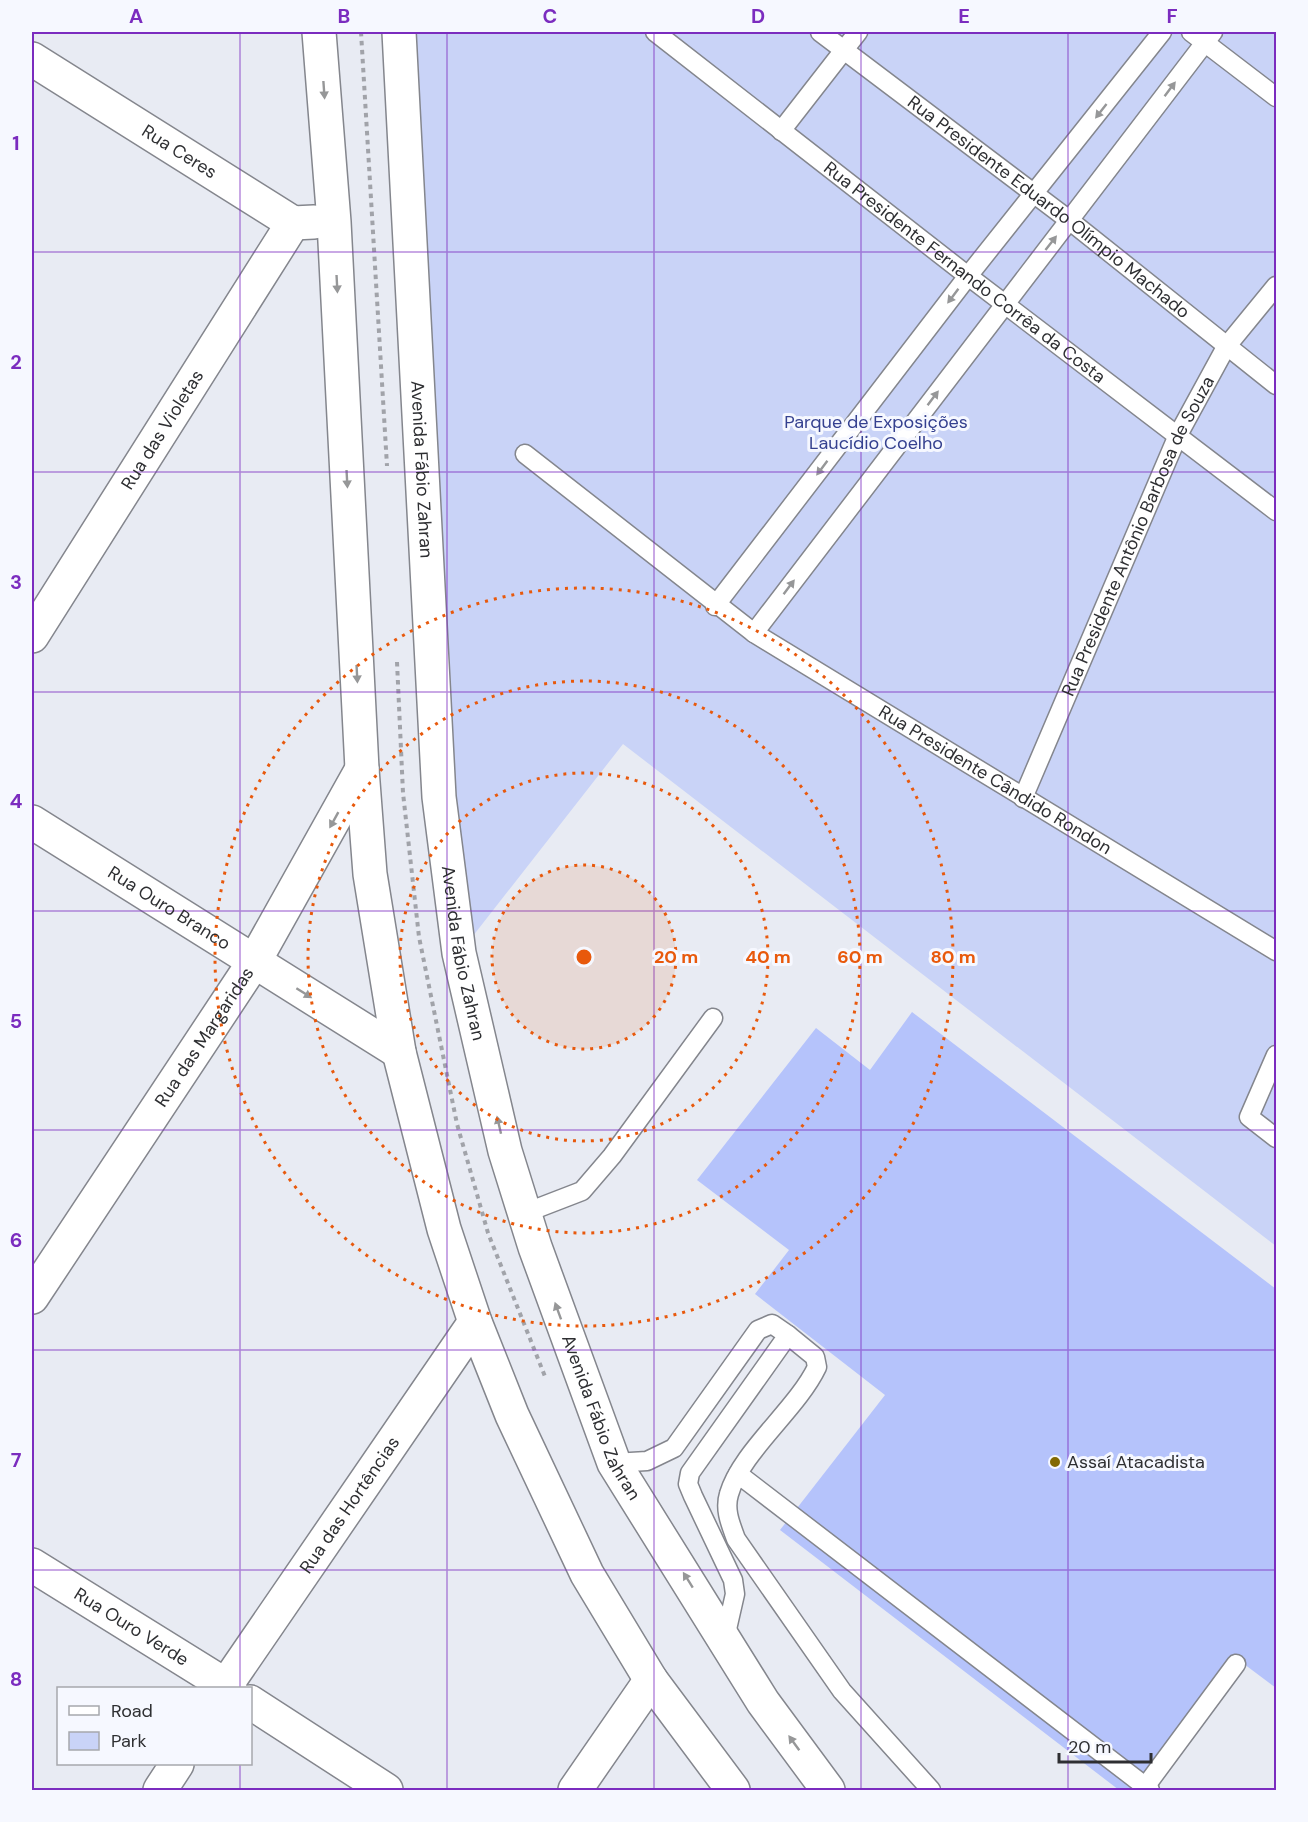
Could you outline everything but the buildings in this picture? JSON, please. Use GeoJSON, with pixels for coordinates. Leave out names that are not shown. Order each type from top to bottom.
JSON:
{"type":"FeatureCollection","features":[{"type":"Feature","properties":{"kind":"main road"},"geometry":{"type":"LineString","coordinates":[[319,32],[334,222],[362,769],[370,874],[399,1052],[444,1229],[475,1322],[512,1415],[587,1574],[651,1680],[733,1791]]}},
{"type":"Feature","properties":{"kind":"main road","name":"Avenida Fábio Zahran"},"geometry":{"type":"LineString","coordinates":[[399,32],[439,797],[459,953],[506,1151],[525,1213],[614,1463],[763,1702],[828,1791]]}},
{"type":"Feature","properties":{"kind":"main road","name":"Rua Ceres"},"geometry":{"type":"LineString","coordinates":[[32,59],[293,223]]}},
{"type":"Feature","properties":{"kind":"main road"},"geometry":{"type":"LineString","coordinates":[[293,223],[334,222]]}},
{"type":"Feature","properties":{"kind":"main road","name":"Rua das Violetas"},"geometry":{"type":"LineString","coordinates":[[32,636],[293,223]]}},
{"type":"Feature","properties":{"kind":"main road","name":"Rua das Margaridas"},"geometry":{"type":"LineString","coordinates":[[32,1297],[254,962],[362,769]]}},
{"type":"Feature","properties":{"kind":"main road","name":"Rua Ouro Branco"},"geometry":{"type":"LineString","coordinates":[[32,822],[399,1052]]}},
{"type":"Feature","properties":{"kind":"main road","name":"Rua das Hortências"},"geometry":{"type":"LineString","coordinates":[[235,1687],[475,1322]]}},
{"type":"Feature","properties":{"kind":"main road","name":"Rua Ouro Verde"},"geometry":{"type":"LineString","coordinates":[[32,1565],[226,1687]]}},
{"type":"Feature","properties":{"kind":"main road"},"geometry":{"type":"LineString","coordinates":[[575,1791],[651,1680]]}},
{"type":"Feature","properties":{"kind":"main road","name":"Rua Ouro Verde"},"geometry":{"type":"LineString","coordinates":[[252,1704],[387,1791]]}},
{"type":"Feature","properties":{"kind":"main road"},"geometry":{"type":"LineString","coordinates":[[160,1791],[176,1765]]}},
{"type":"Feature","properties":{"kind":"lane","name":"Rua Presidente Fernando Corrêa da Costa"},"geometry":{"type":"LineString","coordinates":[[655,32],[968,276],[1276,511]]}},
{"type":"Feature","properties":{"kind":"lane","name":"Rua Presidente Eduardo Olímpio Machado"},"geometry":{"type":"LineString","coordinates":[[820,32],[1069,220],[1276,385]]}},
{"type":"Feature","properties":{"kind":"lane"},"geometry":{"type":"LineString","coordinates":[[781,131],[858,32]]}},
{"type":"Feature","properties":{"kind":"lane"},"geometry":{"type":"LineString","coordinates":[[715,606],[968,276],[1035,196],[1162,32]]}},
{"type":"Feature","properties":{"kind":"lane"},"geometry":{"type":"LineString","coordinates":[[754,633],[1069,220],[1203,35],[1276,97]]}},
{"type":"Feature","properties":{"kind":"lane","name":"Rua Presidente Antônio Barbosa de Souza"},"geometry":{"type":"LineString","coordinates":[[1023,798],[1178,435],[1226,347],[1276,286]]}},
{"type":"Feature","properties":{"kind":"lane","name":"Rua Presidente Cândido Rondon"},"geometry":{"type":"LineString","coordinates":[[525,454],[715,606],[754,633],[1276,951]]}},
{"type":"Feature","properties":{"kind":"lane"},"geometry":{"type":"LineString","coordinates":[[525,1213],[582,1191],[612,1156],[713,1018]]}},
{"type":"Feature","properties":{"kind":"lane"},"geometry":{"type":"LineString","coordinates":[[1276,1055],[1249,1117],[1276,1138]]}},
{"type":"Feature","properties":{"kind":"lane"},"geometry":{"type":"LineString","coordinates":[[614,1463],[647,1461],[674,1448],[758,1330],[772,1324],[815,1358],[817,1367],[812,1377],[738,1474],[728,1495],[728,1517],[736,1539],[842,1691],[931,1791]]}},
{"type":"Feature","properties":{"kind":"lane"},"geometry":{"type":"LineString","coordinates":[[725,1638],[735,1594],[733,1580],[688,1484],[690,1473],[788,1335]]}},
{"type":"Feature","properties":{"kind":"lane"},"geometry":{"type":"LineString","coordinates":[[738,1474],[1148,1789],[1236,1664]]}},
{"type":"Feature","properties":{"kind":"green space","name":"Parque de Exposições Laucídio Coelho"},"geometry":{"type":"Polygon","coordinates":[[[403,32],[1276,32],[1276,1246],[623,744],[462,950],[403,32]]]}},
{"type":"Feature","properties":{"kind":"place","name":"Assaí Atacadista"},"geometry":{"type":"Point","coordinates":[1055,1462]}}]}
